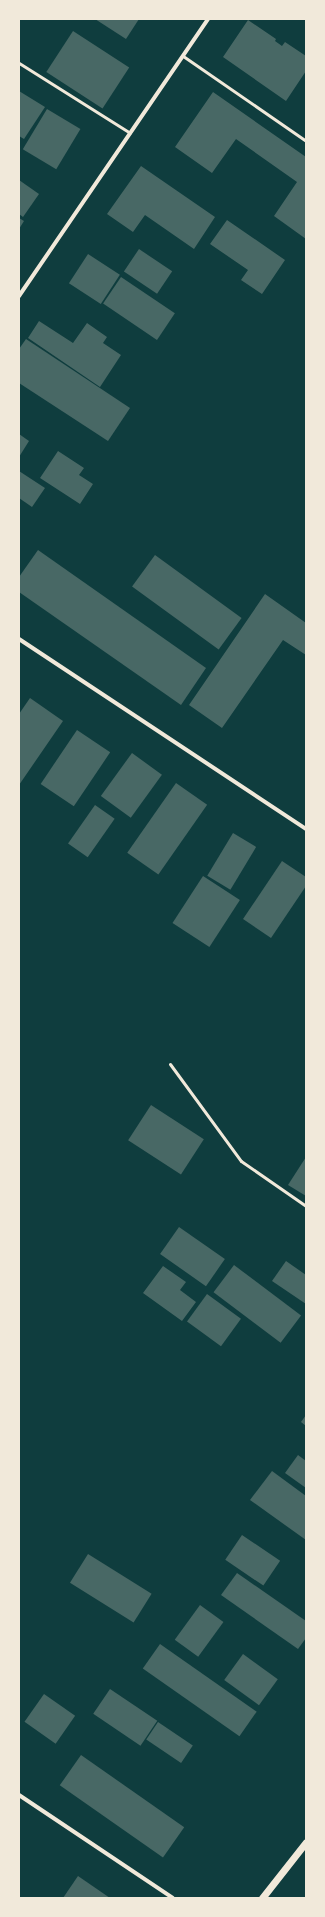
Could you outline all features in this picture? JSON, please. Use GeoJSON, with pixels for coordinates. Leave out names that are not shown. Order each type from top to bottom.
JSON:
{"type":"FeatureCollection","features":[{"type":"Feature","properties":{"kind":"street"},"geometry":{"type":"LineString","coordinates":[[19,296],[208,19]]}},
{"type":"Feature","properties":{"kind":"street"},"geometry":{"type":"LineString","coordinates":[[19,639],[306,829]]}},
{"type":"Feature","properties":{"kind":"street"},"geometry":{"type":"LineString","coordinates":[[19,1794],[173,1898]]}},
{"type":"Feature","properties":{"kind":"street"},"geometry":{"type":"LineString","coordinates":[[262,1898],[306,1842]]}},
{"type":"Feature","properties":{"kind":"lane"},"geometry":{"type":"LineString","coordinates":[[183,56],[306,142]]}},
{"type":"Feature","properties":{"kind":"lane"},"geometry":{"type":"LineString","coordinates":[[19,63],[130,133]]}},
{"type":"Feature","properties":{"kind":"lane"},"geometry":{"type":"LineString","coordinates":[[170,1064],[241,1161],[306,1206]]}},
{"type":"Feature","properties":{"kind":"building"},"geometry":{"type":"Polygon","coordinates":[[[95,19],[139,19],[126,39],[95,19]]]}},
{"type":"Feature","properties":{"kind":"building"},"geometry":{"type":"Polygon","coordinates":[[[248,20],[276,39],[275,41],[282,46],[285,42],[306,56],[306,71],[286,101],[223,57],[248,20]]]}},
{"type":"Feature","properties":{"kind":"building"},"geometry":{"type":"Polygon","coordinates":[[[73,31],[129,67],[103,109],[46,72],[73,31]]]}},
{"type":"Feature","properties":{"kind":"building"},"geometry":{"type":"Polygon","coordinates":[[[19,91],[45,107],[24,139],[19,136],[19,91]]]}},
{"type":"Feature","properties":{"kind":"building"},"geometry":{"type":"Polygon","coordinates":[[[213,92],[306,157],[306,239],[274,216],[297,182],[236,139],[212,173],[175,147],[213,92]]]}},
{"type":"Feature","properties":{"kind":"building"},"geometry":{"type":"Polygon","coordinates":[[[47,109],[80,129],[56,169],[23,149],[47,109]]]}},
{"type":"Feature","properties":{"kind":"building"},"geometry":{"type":"Polygon","coordinates":[[[141,166],[215,217],[194,249],[145,215],[133,232],[107,214],[141,166]]]}},
{"type":"Feature","properties":{"kind":"building"},"geometry":{"type":"Polygon","coordinates":[[[19,180],[39,194],[23,217],[19,214],[19,180]]]}},
{"type":"Feature","properties":{"kind":"building"},"geometry":{"type":"Polygon","coordinates":[[[19,218],[24,221],[19,229],[19,218]]]}},
{"type":"Feature","properties":{"kind":"building"},"geometry":{"type":"Polygon","coordinates":[[[227,220],[285,260],[262,294],[241,280],[248,270],[210,244],[227,220]]]}},
{"type":"Feature","properties":{"kind":"building"},"geometry":{"type":"Polygon","coordinates":[[[139,249],[172,271],[157,294],[124,271],[139,249]]]}},
{"type":"Feature","properties":{"kind":"building"},"geometry":{"type":"Polygon","coordinates":[[[88,254],[120,275],[101,304],[69,283],[88,254]]]}},
{"type":"Feature","properties":{"kind":"building"},"geometry":{"type":"Polygon","coordinates":[[[121,277],[175,313],[157,340],[103,304],[121,277]]]}},
{"type":"Feature","properties":{"kind":"building"},"geometry":{"type":"Polygon","coordinates":[[[39,321],[73,343],[87,323],[107,337],[103,343],[121,355],[100,387],[28,338],[39,321]]]}},
{"type":"Feature","properties":{"kind":"building"},"geometry":{"type":"Polygon","coordinates":[[[26,339],[130,408],[108,441],[19,383],[19,349],[26,339]]]}},
{"type":"Feature","properties":{"kind":"building"},"geometry":{"type":"Polygon","coordinates":[[[19,434],[29,441],[19,457],[19,434]]]}},
{"type":"Feature","properties":{"kind":"building"},"geometry":{"type":"Polygon","coordinates":[[[58,451],[84,468],[79,475],[93,484],[80,504],[40,478],[58,451]]]}},
{"type":"Feature","properties":{"kind":"building"},"geometry":{"type":"Polygon","coordinates":[[[19,471],[45,488],[32,507],[19,498],[19,471]]]}},
{"type":"Feature","properties":{"kind":"building"},"geometry":{"type":"Polygon","coordinates":[[[38,550],[206,668],[181,705],[19,592],[19,577],[38,550]]]}},
{"type":"Feature","properties":{"kind":"building"},"geometry":{"type":"Polygon","coordinates":[[[155,555],[242,618],[219,649],[132,587],[155,555]]]}},
{"type":"Feature","properties":{"kind":"building"},"geometry":{"type":"Polygon","coordinates":[[[265,594],[306,623],[306,655],[283,640],[222,728],[189,705],[265,594]]]}},
{"type":"Feature","properties":{"kind":"building"},"geometry":{"type":"Polygon","coordinates":[[[30,698],[63,721],[19,785],[19,714],[30,698]]]}},
{"type":"Feature","properties":{"kind":"building"},"geometry":{"type":"Polygon","coordinates":[[[77,730],[110,752],[74,806],[41,784],[77,730]]]}},
{"type":"Feature","properties":{"kind":"building"},"geometry":{"type":"Polygon","coordinates":[[[132,753],[162,775],[131,818],[101,796],[132,753]]]}},
{"type":"Feature","properties":{"kind":"building"},"geometry":{"type":"Polygon","coordinates":[[[176,783],[207,805],[158,874],[127,853],[176,783]]]}},
{"type":"Feature","properties":{"kind":"building"},"geometry":{"type":"Polygon","coordinates":[[[95,805],[115,819],[88,857],[68,844],[95,805]]]}},
{"type":"Feature","properties":{"kind":"building"},"geometry":{"type":"Polygon","coordinates":[[[233,833],[256,847],[230,890],[207,876],[233,833]]]}},
{"type":"Feature","properties":{"kind":"building"},"geometry":{"type":"Polygon","coordinates":[[[282,861],[306,877],[306,886],[271,938],[243,919],[282,861]]]}},
{"type":"Feature","properties":{"kind":"building"},"geometry":{"type":"Polygon","coordinates":[[[203,876],[240,900],[209,947],[173,923],[203,876]]]}},
{"type":"Feature","properties":{"kind":"building"},"geometry":{"type":"Polygon","coordinates":[[[151,1105],[204,1139],[181,1175],[128,1140],[151,1105]]]}},
{"type":"Feature","properties":{"kind":"building"},"geometry":{"type":"Polygon","coordinates":[[[306,1157],[306,1196],[288,1185],[306,1157]]]}},
{"type":"Feature","properties":{"kind":"building"},"geometry":{"type":"Polygon","coordinates":[[[179,1227],[225,1259],[206,1286],[160,1254],[179,1227]]]}},
{"type":"Feature","properties":{"kind":"building"},"geometry":{"type":"Polygon","coordinates":[[[286,1261],[306,1275],[306,1304],[272,1281],[286,1261]]]}},
{"type":"Feature","properties":{"kind":"building"},"geometry":{"type":"Polygon","coordinates":[[[234,1265],[301,1316],[281,1343],[214,1292],[234,1265]]]}},
{"type":"Feature","properties":{"kind":"building"},"geometry":{"type":"Polygon","coordinates":[[[163,1266],[186,1282],[180,1290],[196,1302],[182,1321],[143,1293],[163,1266]]]}},
{"type":"Feature","properties":{"kind":"building"},"geometry":{"type":"Polygon","coordinates":[[[207,1294],[241,1319],[221,1346],[187,1322],[207,1294]]]}},
{"type":"Feature","properties":{"kind":"building"},"geometry":{"type":"Polygon","coordinates":[[[306,1415],[306,1426],[301,1422],[306,1415]]]}},
{"type":"Feature","properties":{"kind":"building"},"geometry":{"type":"Polygon","coordinates":[[[298,1455],[306,1461],[306,1488],[285,1473],[298,1455]]]}},
{"type":"Feature","properties":{"kind":"building"},"geometry":{"type":"Polygon","coordinates":[[[272,1471],[306,1496],[306,1540],[250,1500],[272,1471]]]}},
{"type":"Feature","properties":{"kind":"building"},"geometry":{"type":"Polygon","coordinates":[[[242,1535],[280,1561],[263,1586],[225,1560],[242,1535]]]}},
{"type":"Feature","properties":{"kind":"building"},"geometry":{"type":"Polygon","coordinates":[[[88,1554],[152,1594],[134,1623],[70,1583],[88,1554]]]}},
{"type":"Feature","properties":{"kind":"building"},"geometry":{"type":"Polygon","coordinates":[[[237,1573],[306,1621],[306,1638],[298,1649],[221,1595],[237,1573]]]}},
{"type":"Feature","properties":{"kind":"building"},"geometry":{"type":"Polygon","coordinates":[[[200,1605],[223,1622],[198,1657],[175,1640],[200,1605]]]}},
{"type":"Feature","properties":{"kind":"building"},"geometry":{"type":"Polygon","coordinates":[[[160,1644],[257,1712],[239,1736],[143,1669],[160,1644]]]}},
{"type":"Feature","properties":{"kind":"building"},"geometry":{"type":"Polygon","coordinates":[[[243,1654],[278,1679],[259,1705],[224,1680],[243,1654]]]}},
{"type":"Feature","properties":{"kind":"building"},"geometry":{"type":"Polygon","coordinates":[[[110,1689],[157,1721],[140,1746],[93,1714],[110,1689]]]}},
{"type":"Feature","properties":{"kind":"building"},"geometry":{"type":"Polygon","coordinates":[[[44,1694],[75,1716],[56,1744],[24,1722],[44,1694]]]}},
{"type":"Feature","properties":{"kind":"building"},"geometry":{"type":"Polygon","coordinates":[[[158,1722],[193,1745],[181,1763],[146,1739],[158,1722]]]}},
{"type":"Feature","properties":{"kind":"building"},"geometry":{"type":"Polygon","coordinates":[[[81,1755],[184,1827],[163,1858],[60,1785],[81,1755]]]}},
{"type":"Feature","properties":{"kind":"building"},"geometry":{"type":"Polygon","coordinates":[[[78,1876],[110,1898],[63,1898],[78,1876]]]}}]}
